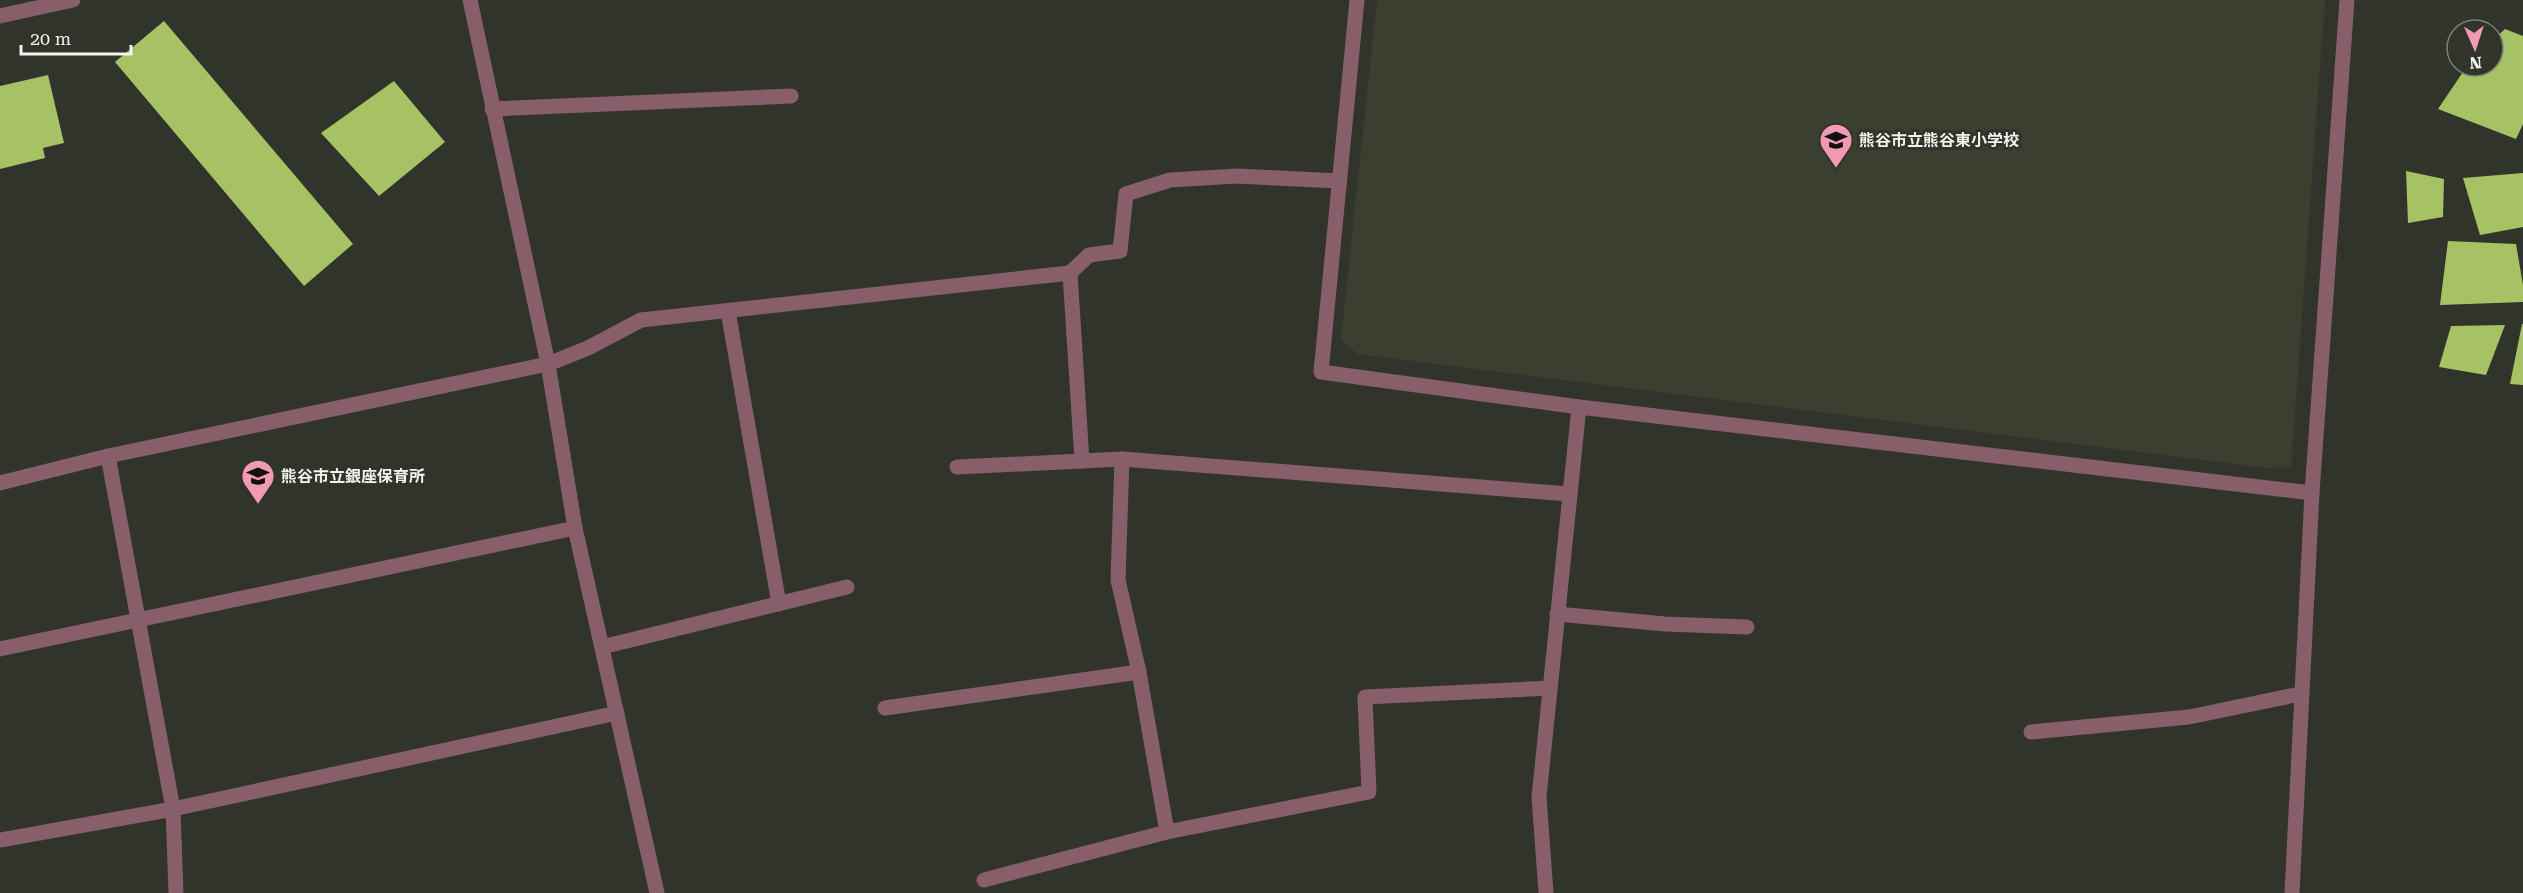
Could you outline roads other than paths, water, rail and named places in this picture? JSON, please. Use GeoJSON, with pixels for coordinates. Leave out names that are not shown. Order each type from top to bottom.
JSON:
{"type":"FeatureCollection","features":[{"type":"Feature","properties":{"kind":"street"},"geometry":{"type":"LineString","coordinates":[[0,16],[73,0]]}},
{"type":"Feature","properties":{"kind":"street"},"geometry":{"type":"LineString","coordinates":[[470,0],[548,364],[575,528],[657,893]]}},
{"type":"Feature","properties":{"kind":"street"},"geometry":{"type":"LineString","coordinates":[[1357,0],[1321,372],[1579,407],[2312,493]]}},
{"type":"Feature","properties":{"kind":"street"},"geometry":{"type":"LineString","coordinates":[[2292,893],[2300,694],[2312,493],[2348,0]]}},
{"type":"Feature","properties":{"kind":"street"},"geometry":{"type":"LineString","coordinates":[[492,109],[790,96]]}},
{"type":"Feature","properties":{"kind":"street"},"geometry":{"type":"LineString","coordinates":[[0,483],[108,456],[548,364],[588,348],[641,320],[1070,273],[1089,255],[1120,251],[1126,194],[1170,180],[1237,176],[1340,181]]}},
{"type":"Feature","properties":{"kind":"street"},"geometry":{"type":"LineString","coordinates":[[1070,273],[1082,461]]}},
{"type":"Feature","properties":{"kind":"street"},"geometry":{"type":"LineString","coordinates":[[729,311],[779,604]]}},
{"type":"Feature","properties":{"kind":"street"},"geometry":{"type":"LineString","coordinates":[[1546,893],[1539,797],[1579,407]]}},
{"type":"Feature","properties":{"kind":"street"},"geometry":{"type":"LineString","coordinates":[[108,456],[173,809],[176,893]]}},
{"type":"Feature","properties":{"kind":"street"},"geometry":{"type":"LineString","coordinates":[[957,467],[1122,459],[1569,494]]}},
{"type":"Feature","properties":{"kind":"street"},"geometry":{"type":"LineString","coordinates":[[1122,459],[1118,580],[1139,672],[1167,832]]}},
{"type":"Feature","properties":{"kind":"street"},"geometry":{"type":"LineString","coordinates":[[0,648],[140,621],[575,528]]}},
{"type":"Feature","properties":{"kind":"street"},"geometry":{"type":"LineString","coordinates":[[602,647],[847,587]]}},
{"type":"Feature","properties":{"kind":"street"},"geometry":{"type":"LineString","coordinates":[[1557,614],[1665,624],[1747,627]]}},
{"type":"Feature","properties":{"kind":"street"},"geometry":{"type":"LineString","coordinates":[[885,708],[1139,672]]}},
{"type":"Feature","properties":{"kind":"street"},"geometry":{"type":"LineString","coordinates":[[984,880],[1167,832],[1369,792],[1365,697],[1550,688]]}},
{"type":"Feature","properties":{"kind":"street"},"geometry":{"type":"LineString","coordinates":[[2031,732],[2189,717],[2300,694]]}},
{"type":"Feature","properties":{"kind":"street"},"geometry":{"type":"LineString","coordinates":[[0,840],[173,809],[617,713]]}},
{"type":"Feature","properties":{"kind":"place","name":"熊谷市立熊谷東小学校"},"geometry":{"type":"Point","coordinates":[1836,169]}},
{"type":"Feature","properties":{"kind":"place","name":"熊谷市立銀座保育所"},"geometry":{"type":"Point","coordinates":[258,505]}}]}
